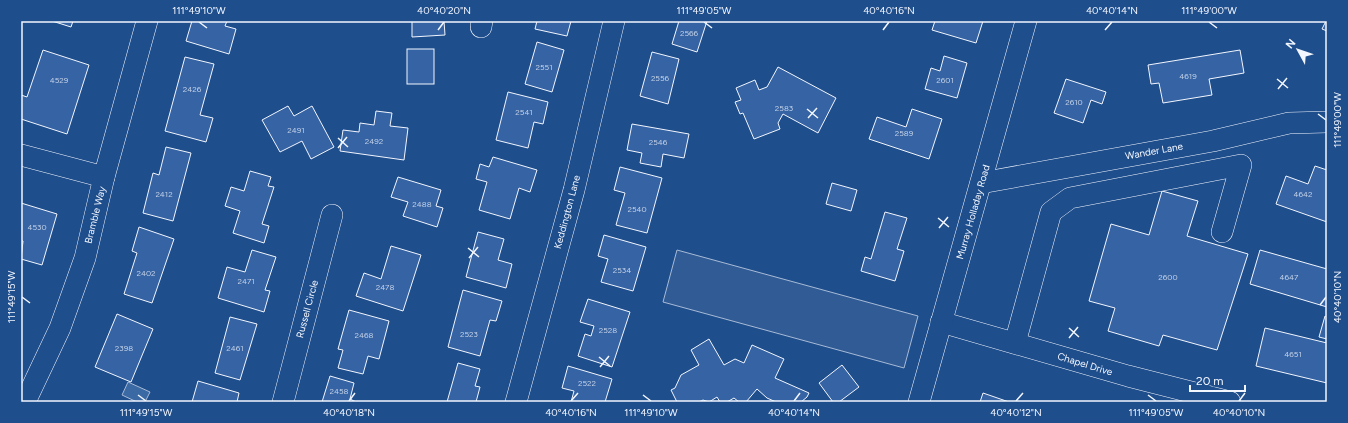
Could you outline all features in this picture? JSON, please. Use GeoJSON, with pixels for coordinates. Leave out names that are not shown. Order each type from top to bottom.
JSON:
{"type":"FeatureCollection","features":[{"type":"Feature","properties":{"kind":"street","name":"Bramble Way"},"geometry":{"type":"LineString","coordinates":[[24,399],[60,328],[82,265],[104,177],[147,21]]}},
{"type":"Feature","properties":{"kind":"street","name":"Keddington Lane"},"geometry":{"type":"LineString","coordinates":[[516,402],[574,190],[614,21]]}},
{"type":"Feature","properties":{"kind":"street","name":"Murray Holladay Road"},"geometry":{"type":"LineString","coordinates":[[919,402],[1026,21]]}},
{"type":"Feature","properties":{"kind":"street","name":"Wander Lane"},"geometry":{"type":"LineString","coordinates":[[981,183],[1213,141],[1289,123],[1327,122]]}},
{"type":"Feature","properties":{"kind":"street"},"geometry":{"type":"LineString","coordinates":[[21,154],[104,177]]}},
{"type":"Feature","properties":{"kind":"street"},"geometry":{"type":"LineString","coordinates":[[1016,343],[1051,212],[1070,198],[1241,165],[1222,232]]}},
{"type":"Feature","properties":{"kind":"street","name":"Russell Circle"},"geometry":{"type":"LineString","coordinates":[[283,402],[332,216]]}},
{"type":"Feature","properties":{"kind":"street","name":"Chapel Drive"},"geometry":{"type":"LineString","coordinates":[[941,322],[1128,376],[1230,402]]}},
{"type":"Feature","properties":{"kind":"shaded area"},"geometry":{"type":"Polygon","coordinates":[[[677,250],[918,316],[904,368],[663,302],[677,250]]]}},
{"type":"Feature","properties":{"kind":"shaded area"},"geometry":{"type":"Polygon","coordinates":[[[128,382],[150,392],[145,402],[137,402],[122,395],[128,382]]]}},
{"type":"Feature","properties":{"kind":"building"},"geometry":{"type":"Polygon","coordinates":[[[52,21],[73,21],[71,27],[52,21]]]}},
{"type":"Feature","properties":{"kind":"building"},"geometry":{"type":"Polygon","coordinates":[[[192,21],[227,21],[225,26],[236,29],[229,54],[186,41],[192,21]]]}},
{"type":"Feature","properties":{"kind":"building"},"geometry":{"type":"Polygon","coordinates":[[[412,21],[444,21],[445,35],[412,37],[412,21]]]}},
{"type":"Feature","properties":{"kind":"building"},"geometry":{"type":"Polygon","coordinates":[[[537,21],[571,21],[567,36],[535,29],[537,21]]]}},
{"type":"Feature","properties":{"kind":"building"},"geometry":{"type":"Polygon","coordinates":[[[679,21],[707,21],[697,52],[672,44],[679,21]]]}},
{"type":"Feature","properties":{"kind":"building"},"geometry":{"type":"Polygon","coordinates":[[[935,21],[983,21],[976,43],[932,30],[935,21]]]}},
{"type":"Feature","properties":{"kind":"building"},"geometry":{"type":"Polygon","coordinates":[[[1327,21],[1327,31],[1322,29],[1327,21]]]}},
{"type":"Feature","properties":{"kind":"building"},"geometry":{"type":"Polygon","coordinates":[[[537,42],[564,50],[552,92],[525,84],[537,42]]]}},
{"type":"Feature","properties":{"kind":"building"},"geometry":{"type":"Polygon","coordinates":[[[407,49],[434,49],[434,84],[407,84],[407,49]]]}},
{"type":"Feature","properties":{"kind":"building"},"geometry":{"type":"Polygon","coordinates":[[[43,50],[89,65],[67,134],[21,119],[21,95],[27,97],[43,50]]]}},
{"type":"Feature","properties":{"kind":"building"},"geometry":{"type":"Polygon","coordinates":[[[1240,50],[1244,73],[1209,79],[1212,95],[1163,103],[1159,83],[1151,84],[1148,65],[1240,50]]]}},
{"type":"Feature","properties":{"kind":"building"},"geometry":{"type":"Polygon","coordinates":[[[652,52],[679,59],[668,104],[640,96],[652,52]]]}},
{"type":"Feature","properties":{"kind":"building"},"geometry":{"type":"Polygon","coordinates":[[[944,56],[967,63],[957,98],[925,89],[931,68],[940,71],[944,56]]]}},
{"type":"Feature","properties":{"kind":"building"},"geometry":{"type":"Polygon","coordinates":[[[185,57],[214,64],[200,115],[213,118],[206,142],[165,131],[185,57]]]}},
{"type":"Feature","properties":{"kind":"building"},"geometry":{"type":"Polygon","coordinates":[[[778,67],[836,98],[818,133],[783,114],[778,123],[780,129],[754,139],[743,113],[740,114],[735,102],[741,100],[736,88],[755,80],[759,90],[767,87],[778,67]]]}},
{"type":"Feature","properties":{"kind":"building"},"geometry":{"type":"Polygon","coordinates":[[[1066,79],[1106,92],[1102,104],[1091,100],[1083,123],[1054,113],[1066,79]]]}},
{"type":"Feature","properties":{"kind":"building"},"geometry":{"type":"Polygon","coordinates":[[[508,92],[548,102],[543,124],[534,122],[528,148],[496,140],[508,92]]]}},
{"type":"Feature","properties":{"kind":"building"},"geometry":{"type":"Polygon","coordinates":[[[288,106],[294,116],[312,106],[334,147],[311,159],[302,141],[280,152],[262,120],[288,106]]]}},
{"type":"Feature","properties":{"kind":"building"},"geometry":{"type":"Polygon","coordinates":[[[912,109],[942,119],[929,159],[869,139],[877,117],[906,127],[912,109]]]}},
{"type":"Feature","properties":{"kind":"building"},"geometry":{"type":"Polygon","coordinates":[[[376,111],[392,113],[390,126],[408,128],[404,160],[340,151],[343,130],[359,132],[360,123],[374,125],[376,111]]]}},
{"type":"Feature","properties":{"kind":"building"},"geometry":{"type":"Polygon","coordinates":[[[632,124],[689,134],[684,158],[663,154],[661,167],[640,163],[642,153],[627,150],[632,124]]]}},
{"type":"Feature","properties":{"kind":"building"},"geometry":{"type":"Polygon","coordinates":[[[166,147],[191,153],[173,221],[143,213],[153,173],[159,175],[166,147]]]}},
{"type":"Feature","properties":{"kind":"building"},"geometry":{"type":"Polygon","coordinates":[[[493,157],[537,170],[530,192],[519,188],[510,219],[479,210],[487,182],[476,179],[480,164],[489,167],[493,157]]]}},
{"type":"Feature","properties":{"kind":"building"},"geometry":{"type":"Polygon","coordinates":[[[1315,166],[1327,170],[1327,222],[1276,204],[1286,176],[1308,184],[1315,166]]]}},
{"type":"Feature","properties":{"kind":"building"},"geometry":{"type":"Polygon","coordinates":[[[620,167],[662,178],[647,233],[616,225],[625,193],[614,190],[620,167]]]}},
{"type":"Feature","properties":{"kind":"building"},"geometry":{"type":"Polygon","coordinates":[[[250,171],[271,177],[268,186],[274,187],[262,224],[269,226],[264,243],[233,233],[240,211],[225,206],[231,187],[244,191],[250,171]]]}},
{"type":"Feature","properties":{"kind":"building"},"geometry":{"type":"Polygon","coordinates":[[[398,177],[441,190],[436,206],[443,208],[437,227],[403,216],[408,202],[391,197],[398,177]]]}},
{"type":"Feature","properties":{"kind":"building"},"geometry":{"type":"Polygon","coordinates":[[[832,183],[857,190],[851,211],[826,204],[832,183]]]}},
{"type":"Feature","properties":{"kind":"building"},"geometry":{"type":"Polygon","coordinates":[[[1162,191],[1198,201],[1187,236],[1248,254],[1217,350],[1163,335],[1159,346],[1108,331],[1115,308],[1089,301],[1111,224],[1149,235],[1162,191]]]}},
{"type":"Feature","properties":{"kind":"building"},"geometry":{"type":"Polygon","coordinates":[[[21,203],[57,214],[42,265],[21,259],[23,241],[21,240],[21,203]]]}},
{"type":"Feature","properties":{"kind":"building"},"geometry":{"type":"Polygon","coordinates":[[[885,212],[907,218],[897,249],[904,251],[895,281],[861,271],[865,257],[871,259],[885,212]]]}},
{"type":"Feature","properties":{"kind":"building"},"geometry":{"type":"Polygon","coordinates":[[[139,227],[174,239],[152,303],[124,294],[137,253],[132,251],[139,227]]]}},
{"type":"Feature","properties":{"kind":"building"},"geometry":{"type":"Polygon","coordinates":[[[478,232],[504,239],[498,260],[512,264],[506,288],[466,277],[478,232]]]}},
{"type":"Feature","properties":{"kind":"building"},"geometry":{"type":"Polygon","coordinates":[[[604,235],[646,247],[633,291],[601,282],[608,259],[598,256],[604,235]]]}},
{"type":"Feature","properties":{"kind":"building"},"geometry":{"type":"Polygon","coordinates":[[[391,246],[421,255],[403,311],[356,296],[364,273],[381,279],[391,246]]]}},
{"type":"Feature","properties":{"kind":"building"},"geometry":{"type":"Polygon","coordinates":[[[252,250],[276,257],[265,290],[270,291],[264,312],[218,298],[227,267],[245,272],[252,250]]]}},
{"type":"Feature","properties":{"kind":"building"},"geometry":{"type":"Polygon","coordinates":[[[1260,250],[1327,269],[1327,307],[1250,284],[1260,250]]]}},
{"type":"Feature","properties":{"kind":"building"},"geometry":{"type":"Polygon","coordinates":[[[463,290],[502,301],[496,321],[490,320],[480,356],[448,347],[463,290]]]}},
{"type":"Feature","properties":{"kind":"building"},"geometry":{"type":"Polygon","coordinates":[[[588,299],[630,312],[612,367],[578,356],[585,334],[591,336],[594,326],[580,322],[588,299]]]}},
{"type":"Feature","properties":{"kind":"building"},"geometry":{"type":"Polygon","coordinates":[[[349,310],[389,321],[379,359],[368,356],[363,374],[338,368],[343,350],[338,349],[349,310]]]}},
{"type":"Feature","properties":{"kind":"building"},"geometry":{"type":"Polygon","coordinates":[[[117,314],[153,329],[131,382],[95,367],[117,314]]]}},
{"type":"Feature","properties":{"kind":"building"},"geometry":{"type":"Polygon","coordinates":[[[1325,316],[1327,317],[1327,339],[1319,337],[1325,316]]]}},
{"type":"Feature","properties":{"kind":"building"},"geometry":{"type":"Polygon","coordinates":[[[230,317],[257,324],[240,380],[215,373],[230,317]]]}},
{"type":"Feature","properties":{"kind":"building"},"geometry":{"type":"Polygon","coordinates":[[[1265,328],[1327,343],[1327,383],[1256,366],[1265,328]]]}},
{"type":"Feature","properties":{"kind":"building"},"geometry":{"type":"Polygon","coordinates":[[[709,339],[724,365],[735,359],[744,363],[752,345],[784,359],[775,378],[809,393],[807,397],[801,402],[776,402],[767,398],[757,389],[746,402],[739,402],[734,398],[727,402],[720,402],[717,397],[709,402],[703,400],[699,402],[677,402],[671,390],[675,388],[681,375],[699,365],[691,350],[709,339]]]}},
{"type":"Feature","properties":{"kind":"building"},"geometry":{"type":"Polygon","coordinates":[[[458,363],[480,369],[475,386],[480,387],[476,402],[447,402],[458,363]]]}},
{"type":"Feature","properties":{"kind":"building"},"geometry":{"type":"Polygon","coordinates":[[[842,365],[859,387],[839,402],[833,402],[819,383],[842,365]]]}},
{"type":"Feature","properties":{"kind":"building"},"geometry":{"type":"Polygon","coordinates":[[[568,366],[612,379],[605,402],[571,402],[574,391],[562,388],[568,366]]]}},
{"type":"Feature","properties":{"kind":"building"},"geometry":{"type":"Polygon","coordinates":[[[330,376],[354,383],[350,399],[356,402],[322,402],[330,376]]]}},
{"type":"Feature","properties":{"kind":"building"},"geometry":{"type":"Polygon","coordinates":[[[198,381],[239,393],[237,402],[192,402],[198,381]]]}},
{"type":"Feature","properties":{"kind":"building"},"geometry":{"type":"Polygon","coordinates":[[[983,393],[1009,402],[980,402],[983,393]]]}}]}
